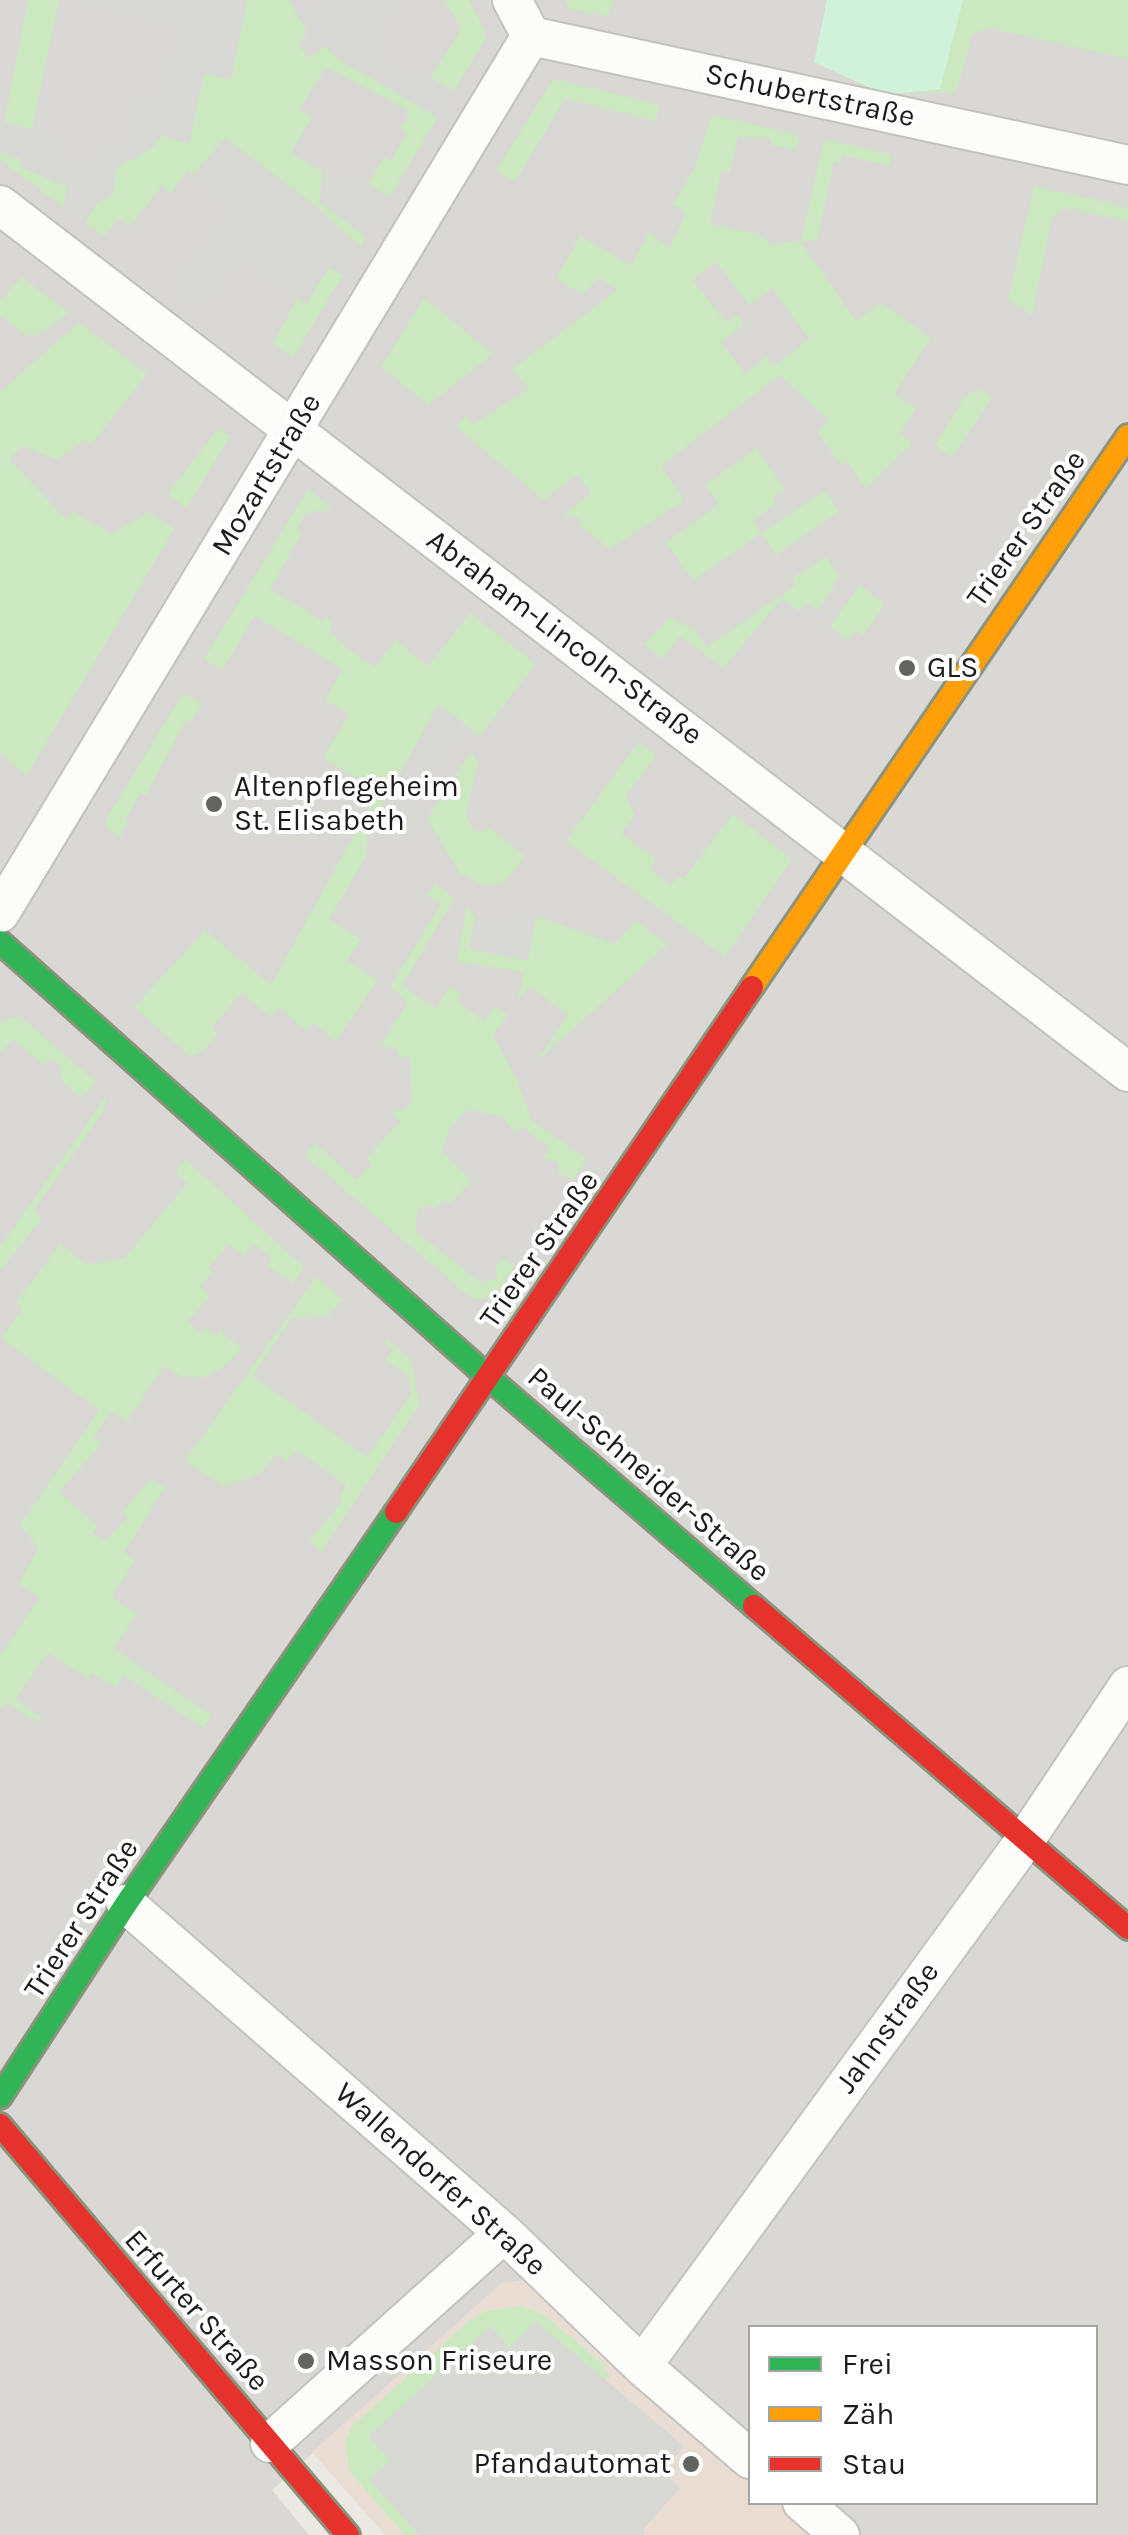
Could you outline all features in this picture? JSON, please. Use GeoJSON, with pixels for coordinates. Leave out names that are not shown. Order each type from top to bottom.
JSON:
{"type":"FeatureCollection","features":[{"type":"Feature","properties":{"kind":"street"},"geometry":{"type":"LineString","coordinates":[[512,0],[531,36]]}},
{"type":"Feature","properties":{"kind":"street","name":"Schubertstraße"},"geometry":{"type":"LineString","coordinates":[[531,36],[1128,165]]}},
{"type":"Feature","properties":{"kind":"street","name":"Mozartstraße"},"geometry":{"type":"LineString","coordinates":[[0,913],[531,36]]}},
{"type":"Feature","properties":{"kind":"street","name":"Abraham-Lincoln-Straße"},"geometry":{"type":"LineString","coordinates":[[0,206],[844,850],[1128,1072]]}},
{"type":"Feature","properties":{"kind":"street","name":"Trierer Straße"},"geometry":{"type":"LineString","coordinates":[[0,2097],[126,1904],[621,1186],[844,850],[1128,436]]}},
{"type":"Feature","properties":{"kind":"street","name":"Paul-Schneider-Straße"},"geometry":{"type":"LineString","coordinates":[[0,942],[488,1377],[1128,1928]]}},
{"type":"Feature","properties":{"kind":"street","name":"Jahnstraße"},"geometry":{"type":"LineString","coordinates":[[642,2366],[1026,1839],[1128,1686]]}},
{"type":"Feature","properties":{"kind":"street","name":"Wallendorfer Straße"},"geometry":{"type":"LineString","coordinates":[[126,1904],[504,2233],[642,2366],[748,2457]]}},
{"type":"Feature","properties":{"kind":"street","name":"Erfurter Straße"},"geometry":{"type":"LineString","coordinates":[[0,2126],[348,2535]]}},
{"type":"Feature","properties":{"kind":"street"},"geometry":{"type":"LineString","coordinates":[[270,2443],[504,2233]]}},
{"type":"Feature","properties":{"kind":"street"},"geometry":{"type":"LineString","coordinates":[[805,2505],[840,2535]]}},
{"type":"Feature","properties":{"kind":"shaded area"},"geometry":{"type":"Polygon","coordinates":[[[0,0],[1128,0],[1128,2535],[826,2535],[791,2505],[1098,2505],[1098,2325],[748,2325],[748,2467],[502,2283],[272,2490],[309,2535],[0,2535],[0,0]]]}},
{"type":"Feature","properties":{"kind":"shaded area"},"geometry":{"type":"Polygon","coordinates":[[[61,0],[247,0],[231,80],[204,73],[189,143],[161,136],[151,149],[116,168],[114,193],[97,203],[85,223],[63,207],[67,187],[21,167],[19,158],[0,153],[4,123],[67,137],[64,156],[92,162],[97,143],[135,151],[140,126],[133,124],[140,91],[163,96],[178,25],[61,0]]]}},
{"type":"Feature","properties":{"kind":"shaded area"},"geometry":{"type":"Polygon","coordinates":[[[323,0],[403,0],[403,9],[375,21],[388,44],[379,59],[423,87],[430,78],[454,91],[438,117],[336,58],[326,45],[319,50],[297,14],[323,0]]]}},
{"type":"Feature","properties":{"kind":"shaded area"},"geometry":{"type":"Polygon","coordinates":[[[225,138],[314,205],[360,247],[343,275],[328,267],[306,305],[245,259],[227,272],[199,309],[171,288],[234,207],[194,175],[225,138]]]}},
{"type":"Feature","properties":{"kind":"shaded area"},"geometry":{"type":"Polygon","coordinates":[[[322,171],[340,182],[347,171],[390,197],[366,236],[320,203],[322,171]]]}},
{"type":"Feature","properties":{"kind":"shaded area"},"geometry":{"type":"Polygon","coordinates":[[[438,705],[464,723],[406,816],[384,803],[438,705]]]}},
{"type":"Feature","properties":{"kind":"shaded area"},"geometry":{"type":"Polygon","coordinates":[[[516,912],[536,916],[528,960],[469,949],[475,916],[514,924],[516,912]]]}},
{"type":"Feature","properties":{"kind":"shaded area"},"geometry":{"type":"Polygon","coordinates":[[[537,2278],[748,2466],[748,2505],[791,2505],[826,2535],[419,2535],[369,2479],[390,2461],[369,2436],[491,2326],[510,2348],[535,2321],[604,2381],[609,2376],[603,2369],[605,2365],[543,2314],[521,2306],[485,2311],[470,2320],[351,2427],[345,2444],[349,2471],[404,2535],[385,2535],[312,2452],[502,2283],[537,2278]]]}},
{"type":"Feature","properties":{"kind":"shaded area"},"geometry":{"type":"Polygon","coordinates":[[[535,2321],[684,2446],[662,2471],[680,2488],[644,2528],[645,2535],[419,2535],[369,2479],[390,2461],[369,2436],[491,2326],[510,2348],[535,2321]]]}},
{"type":"Feature","properties":{"kind":"green space"},"geometry":{"type":"Polygon","coordinates":[[[28,0],[59,0],[32,129],[4,123],[28,0]]]}},
{"type":"Feature","properties":{"kind":"green space"},"geometry":{"type":"Polygon","coordinates":[[[247,0],[289,0],[307,32],[299,45],[308,58],[325,45],[336,58],[438,117],[390,197],[368,184],[384,157],[391,160],[407,133],[401,128],[410,111],[326,67],[299,110],[312,117],[291,153],[322,171],[320,203],[366,236],[360,247],[314,205],[225,138],[194,175],[188,171],[171,193],[162,186],[130,226],[119,218],[104,237],[85,223],[97,203],[114,193],[115,168],[151,149],[161,136],[189,142],[204,72],[231,79],[247,0]]]}},
{"type":"Feature","properties":{"kind":"green space"},"geometry":{"type":"Polygon","coordinates":[[[445,0],[469,0],[485,31],[485,40],[454,91],[430,78],[461,30],[445,0]]]}},
{"type":"Feature","properties":{"kind":"green space"},"geometry":{"type":"Polygon","coordinates":[[[565,0],[613,0],[608,16],[569,9],[565,0]]]}},
{"type":"Feature","properties":{"kind":"green space"},"geometry":{"type":"Polygon","coordinates":[[[827,0],[963,0],[940,89],[894,94],[877,91],[814,62],[827,0]]]}},
{"type":"Feature","properties":{"kind":"green space"},"geometry":{"type":"Polygon","coordinates":[[[930,0],[1128,0],[1128,59],[989,28],[973,34],[956,93],[883,92],[885,79],[930,0]]]}},
{"type":"Feature","properties":{"kind":"green space"},"geometry":{"type":"Polygon","coordinates":[[[553,79],[659,104],[656,121],[565,99],[515,182],[496,171],[553,79]]]}},
{"type":"Feature","properties":{"kind":"green space"},"geometry":{"type":"Polygon","coordinates":[[[712,115],[800,135],[796,150],[771,145],[771,139],[738,137],[730,172],[721,172],[710,224],[762,235],[771,245],[801,241],[824,139],[891,154],[890,166],[842,155],[840,163],[834,162],[817,240],[801,242],[856,321],[881,303],[931,338],[894,393],[916,409],[900,434],[912,443],[866,489],[846,461],[840,464],[817,431],[829,421],[780,375],[661,466],[684,500],[610,549],[579,525],[580,519],[564,514],[591,493],[577,474],[544,500],[456,427],[465,415],[473,425],[529,388],[512,369],[617,290],[600,278],[582,294],[556,279],[580,236],[631,266],[650,231],[669,249],[686,213],[673,204],[694,169],[712,115]],[[716,262],[693,280],[725,322],[737,314],[744,324],[721,342],[745,373],[767,357],[774,366],[809,339],[772,288],[749,305],[716,262]]]}},
{"type":"Feature","properties":{"kind":"green space"},"geometry":{"type":"Polygon","coordinates":[[[0,153],[20,158],[22,167],[68,187],[63,207],[0,160],[0,153]]]}},
{"type":"Feature","properties":{"kind":"green space"},"geometry":{"type":"Polygon","coordinates":[[[1034,186],[1128,207],[1128,221],[1064,208],[1052,218],[1032,315],[1008,300],[1034,186]]]}},
{"type":"Feature","properties":{"kind":"green space"},"geometry":{"type":"Polygon","coordinates":[[[329,267],[343,275],[293,358],[273,343],[297,299],[306,304],[329,267]]]}},
{"type":"Feature","properties":{"kind":"green space"},"geometry":{"type":"Polygon","coordinates":[[[22,277],[69,313],[39,335],[24,334],[0,315],[0,301],[22,277]]]}},
{"type":"Feature","properties":{"kind":"green space"},"geometry":{"type":"Polygon","coordinates":[[[424,298],[493,354],[428,405],[381,367],[424,298]]]}},
{"type":"Feature","properties":{"kind":"green space"},"geometry":{"type":"Polygon","coordinates":[[[79,322],[147,374],[92,444],[82,441],[57,460],[23,446],[9,459],[66,519],[73,512],[112,534],[148,513],[175,528],[26,776],[0,753],[0,392],[79,322]]]}},
{"type":"Feature","properties":{"kind":"green space"},"geometry":{"type":"Polygon","coordinates":[[[982,390],[992,398],[952,457],[935,445],[966,395],[982,390]]]}},
{"type":"Feature","properties":{"kind":"green space"},"geometry":{"type":"Polygon","coordinates":[[[218,428],[230,436],[187,508],[168,494],[218,428]]]}},
{"type":"Feature","properties":{"kind":"green space"},"geometry":{"type":"Polygon","coordinates":[[[757,448],[785,489],[772,498],[776,504],[753,520],[761,533],[825,490],[839,512],[776,555],[761,534],[693,580],[666,543],[719,504],[705,485],[757,448]]]}},
{"type":"Feature","properties":{"kind":"green space"},"geometry":{"type":"Polygon","coordinates":[[[308,489],[333,508],[306,513],[297,529],[302,533],[270,589],[323,621],[327,617],[333,622],[330,631],[354,654],[375,667],[395,640],[428,666],[470,613],[536,664],[480,736],[438,706],[386,799],[367,840],[366,857],[329,919],[361,939],[347,961],[378,980],[336,1041],[314,1023],[306,1031],[279,1008],[271,1017],[241,993],[212,1027],[218,1034],[203,1051],[190,1056],[134,1007],[205,930],[271,985],[378,791],[323,758],[349,714],[325,700],[342,669],[255,616],[222,670],[204,659],[308,489]]]}},
{"type":"Feature","properties":{"kind":"green space"},"geometry":{"type":"Polygon","coordinates":[[[826,557],[840,576],[818,611],[808,602],[800,611],[782,599],[723,668],[680,636],[662,659],[644,645],[670,617],[695,630],[707,647],[796,585],[792,578],[826,557]]]}},
{"type":"Feature","properties":{"kind":"green space"},"geometry":{"type":"Polygon","coordinates":[[[859,585],[885,604],[863,635],[856,630],[848,640],[830,627],[859,585]]]}},
{"type":"Feature","properties":{"kind":"green space"},"geometry":{"type":"Polygon","coordinates":[[[183,693],[202,704],[191,722],[186,720],[146,795],[141,793],[125,820],[128,823],[120,837],[108,829],[106,819],[183,693]]]}},
{"type":"Feature","properties":{"kind":"green space"},"geometry":{"type":"Polygon","coordinates":[[[638,742],[656,755],[626,796],[635,815],[621,833],[656,860],[650,869],[671,885],[679,876],[683,879],[733,814],[792,859],[725,957],[566,841],[638,742]]]}},
{"type":"Feature","properties":{"kind":"green space"},"geometry":{"type":"Polygon","coordinates":[[[471,752],[478,762],[466,815],[474,832],[489,828],[525,856],[503,884],[482,885],[460,873],[427,819],[471,752]]]}},
{"type":"Feature","properties":{"kind":"green space"},"geometry":{"type":"Polygon","coordinates":[[[435,883],[454,899],[402,986],[435,1008],[450,986],[462,994],[457,1001],[483,1021],[495,1007],[508,1015],[493,1036],[516,1077],[532,1121],[587,1159],[574,1179],[559,1174],[557,1162],[544,1157],[550,1148],[521,1126],[516,1133],[502,1117],[467,1109],[449,1130],[442,1151],[471,1181],[451,1203],[444,1200],[435,1209],[428,1205],[417,1209],[416,1232],[481,1283],[497,1278],[496,1266],[501,1258],[515,1266],[493,1298],[472,1299],[305,1156],[315,1143],[357,1180],[372,1163],[367,1158],[400,1121],[390,1112],[405,1109],[412,1101],[410,1058],[398,1058],[398,1050],[381,1045],[408,1002],[390,987],[441,904],[427,895],[435,883]]]}},
{"type":"Feature","properties":{"kind":"green space"},"geometry":{"type":"Polygon","coordinates":[[[466,908],[475,916],[469,949],[527,960],[536,916],[615,944],[635,921],[668,944],[535,1063],[568,1015],[529,986],[517,1002],[524,972],[457,962],[466,908]]]}},
{"type":"Feature","properties":{"kind":"green space"},"geometry":{"type":"Polygon","coordinates":[[[21,1017],[96,1082],[81,1098],[62,1081],[60,1064],[50,1060],[42,1064],[13,1039],[0,1053],[0,1021],[21,1017]]]}},
{"type":"Feature","properties":{"kind":"green space"},"geometry":{"type":"Polygon","coordinates":[[[108,1093],[103,1112],[35,1209],[42,1219],[0,1271],[0,1247],[108,1093]]]}},
{"type":"Feature","properties":{"kind":"green space"},"geometry":{"type":"Polygon","coordinates":[[[185,1159],[304,1267],[293,1283],[267,1266],[272,1259],[255,1244],[243,1256],[229,1244],[208,1268],[212,1272],[200,1287],[210,1296],[187,1322],[201,1334],[207,1328],[216,1336],[221,1331],[242,1349],[222,1368],[202,1378],[182,1377],[164,1366],[127,1422],[111,1411],[94,1437],[102,1443],[59,1492],[97,1526],[93,1532],[105,1542],[128,1517],[122,1511],[151,1479],[165,1488],[124,1552],[135,1560],[112,1597],[137,1614],[114,1649],[212,1715],[203,1728],[124,1675],[115,1688],[92,1673],[87,1678],[48,1653],[16,1698],[46,1722],[28,1717],[6,1702],[0,1710],[0,1656],[39,1598],[19,1584],[38,1548],[20,1525],[99,1410],[1,1338],[23,1308],[16,1302],[60,1244],[86,1264],[125,1258],[187,1183],[175,1171],[185,1159]]]}},
{"type":"Feature","properties":{"kind":"green space"},"geometry":{"type":"Polygon","coordinates":[[[316,1277],[343,1300],[328,1316],[291,1319],[253,1376],[367,1457],[411,1394],[408,1376],[385,1360],[393,1349],[386,1345],[387,1338],[411,1360],[419,1405],[321,1552],[309,1541],[343,1500],[339,1497],[346,1485],[296,1450],[287,1461],[276,1454],[263,1471],[247,1480],[222,1485],[185,1461],[316,1277]]]}},
{"type":"Feature","properties":{"kind":"green space"},"geometry":{"type":"Polygon","coordinates":[[[521,2306],[543,2314],[606,2366],[603,2369],[610,2375],[605,2381],[535,2322],[510,2349],[491,2326],[391,2461],[370,2479],[419,2535],[404,2535],[349,2471],[345,2444],[351,2427],[470,2320],[485,2311],[521,2306]]]}},
{"type":"Feature","properties":{"kind":"traffic: fast"},"geometry":{"type":"LineString","coordinates":[[0,942],[488,1377],[754,1606]]}},
{"type":"Feature","properties":{"kind":"traffic: fast"},"geometry":{"type":"LineString","coordinates":[[0,2097],[126,1904],[396,1512]]}},
{"type":"Feature","properties":{"kind":"traffic: slow"},"geometry":{"type":"LineString","coordinates":[[752,987],[1128,436]]}},
{"type":"Feature","properties":{"kind":"traffic: jam"},"geometry":{"type":"LineString","coordinates":[[396,1512],[752,987]]}},
{"type":"Feature","properties":{"kind":"traffic: jam"},"geometry":{"type":"LineString","coordinates":[[754,1606],[1128,1928]]}},
{"type":"Feature","properties":{"kind":"traffic: jam"},"geometry":{"type":"LineString","coordinates":[[0,2125],[348,2535]]}},
{"type":"Feature","properties":{"kind":"place","name":"GLS"},"geometry":{"type":"Point","coordinates":[907,668]}},
{"type":"Feature","properties":{"kind":"place","name":"Altenpflegeheim St. Elisabeth"},"geometry":{"type":"Point","coordinates":[214,804]}},
{"type":"Feature","properties":{"kind":"place","name":"Masson Friseure"},"geometry":{"type":"Point","coordinates":[306,2361]}},
{"type":"Feature","properties":{"kind":"place","name":"Pfandautomat"},"geometry":{"type":"Point","coordinates":[691,2464]}}]}
